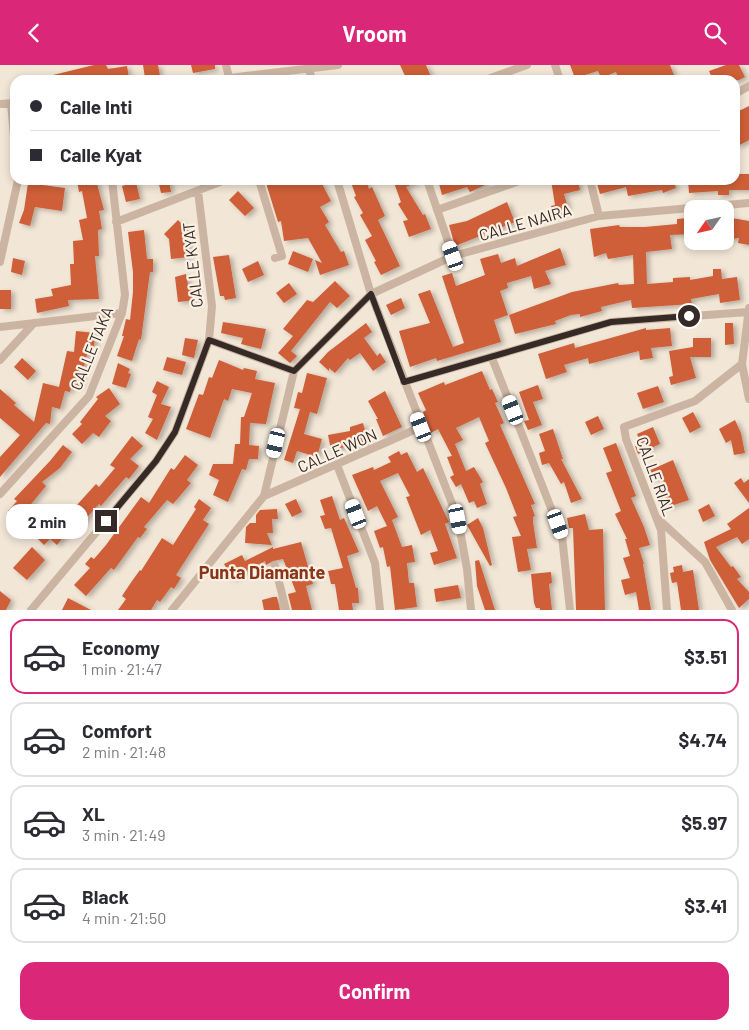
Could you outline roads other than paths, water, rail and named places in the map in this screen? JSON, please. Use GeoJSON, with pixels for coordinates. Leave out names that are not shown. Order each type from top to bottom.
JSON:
{"type":"FeatureCollection","features":[{"type":"Feature","properties":{"kind":"street"},"geometry":{"type":"LineString","coordinates":[[255,75],[338,65]]}},
{"type":"Feature","properties":{"kind":"street"},"geometry":{"type":"LineString","coordinates":[[499,75],[527,65]]}},
{"type":"Feature","properties":{"kind":"street"},"geometry":{"type":"LineString","coordinates":[[308,69],[310,75]]}},
{"type":"Feature","properties":{"kind":"street"},"geometry":{"type":"LineString","coordinates":[[0,262],[3,237],[17,185]]}},
{"type":"Feature","properties":{"kind":"street","name":"CALLE TAKA"},"geometry":{"type":"LineString","coordinates":[[0,494],[89,396],[122,313],[125,295],[112,185]]}},
{"type":"Feature","properties":{"kind":"street"},"geometry":{"type":"LineString","coordinates":[[116,222],[213,185]]}},
{"type":"Feature","properties":{"kind":"street"},"geometry":{"type":"LineString","coordinates":[[261,185],[282,256],[275,258]]}},
{"type":"Feature","properties":{"kind":"street"},"geometry":{"type":"LineString","coordinates":[[338,185],[371,294],[458,519],[467,569],[471,610]]}},
{"type":"Feature","properties":{"kind":"street"},"geometry":{"type":"LineString","coordinates":[[430,185],[453,256]]}},
{"type":"Feature","properties":{"kind":"street"},"geometry":{"type":"LineString","coordinates":[[437,210],[503,185]]}},
{"type":"Feature","properties":{"kind":"street"},"geometry":{"type":"LineString","coordinates":[[591,185],[599,216]]}},
{"type":"Feature","properties":{"kind":"street","name":"CALLE KYAT"},"geometry":{"type":"LineString","coordinates":[[31,610],[156,461],[175,432],[209,340],[212,306],[198,191]]}},
{"type":"Feature","properties":{"kind":"street","name":"CALLE NAIRA"},"geometry":{"type":"LineString","coordinates":[[294,371],[371,294],[453,256],[599,216],[749,203]]}},
{"type":"Feature","properties":{"kind":"street"},"geometry":{"type":"LineString","coordinates":[[404,382],[611,322],[748,310],[742,364],[749,399]]}},
{"type":"Feature","properties":{"kind":"street"},"geometry":{"type":"LineString","coordinates":[[0,327],[122,313]]}},
{"type":"Feature","properties":{"kind":"street"},"geometry":{"type":"LineString","coordinates":[[0,360],[34,323]]}},
{"type":"Feature","properties":{"kind":"street"},"geometry":{"type":"LineString","coordinates":[[172,610],[264,496],[294,371],[209,340]]}},
{"type":"Feature","properties":{"kind":"street"},"geometry":{"type":"LineString","coordinates":[[492,358],[562,535],[570,610]]}},
{"type":"Feature","properties":{"kind":"street","name":"CALLE RIAL"},"geometry":{"type":"LineString","coordinates":[[667,610],[661,530],[626,439],[624,427],[695,401],[742,364]]}},
{"type":"Feature","properties":{"kind":"street","name":"CALLE WON"},"geometry":{"type":"LineString","coordinates":[[264,496],[421,427]]}},
{"type":"Feature","properties":{"kind":"street"},"geometry":{"type":"LineString","coordinates":[[337,465],[375,563],[380,610]]}},
{"type":"Feature","properties":{"kind":"street"},"geometry":{"type":"LineString","coordinates":[[657,518],[705,562],[732,610]]}},
{"type":"Feature","properties":{"kind":"street"},"geometry":{"type":"LineString","coordinates":[[275,566],[286,610]]}},
{"type":"Feature","properties":{"kind":"district","name":"Punta Diamante"},"geometry":{"type":"Point","coordinates":[262,572]}}]}
